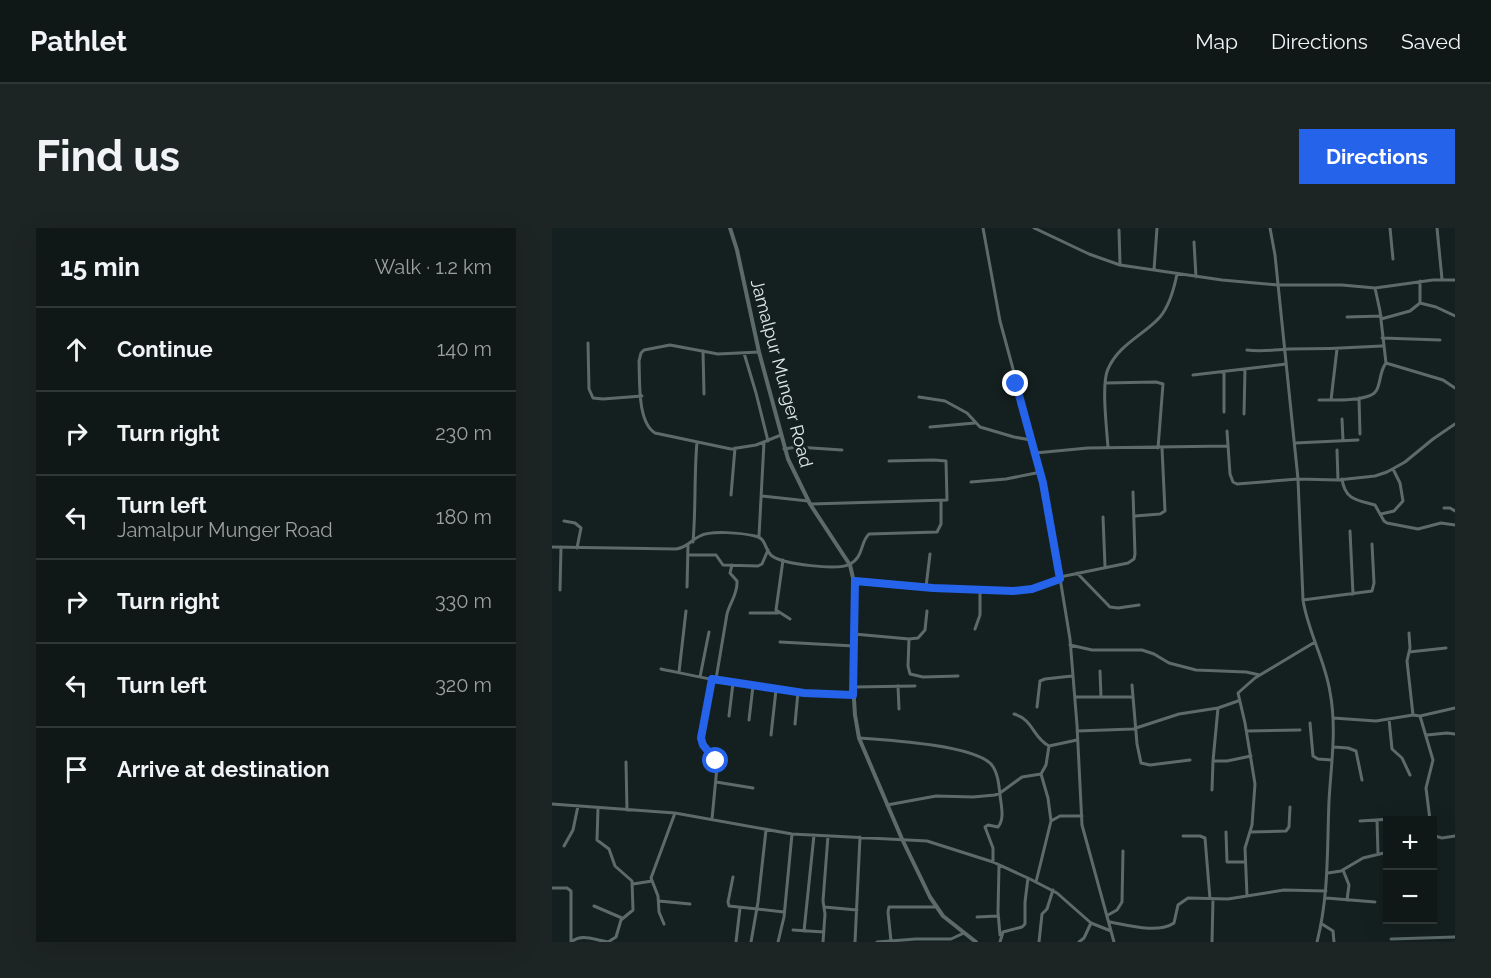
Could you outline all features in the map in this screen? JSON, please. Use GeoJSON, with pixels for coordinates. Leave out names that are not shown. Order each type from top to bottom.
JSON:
{"type":"FeatureCollection","features":[{"type":"Feature","properties":{"kind":"street","name":"Jamalpur Munger Road"},"geometry":{"type":"LineString","coordinates":[[730,228],[784,449],[809,503],[850,565],[855,581],[853,695],[859,738],[902,839],[936,907],[943,916],[976,942]]}},
{"type":"Feature","properties":{"kind":"street"},"geometry":{"type":"LineString","coordinates":[[983,228],[1000,321],[1041,472],[1070,645],[1083,830],[1114,942]]}},
{"type":"Feature","properties":{"kind":"street"},"geometry":{"type":"LineString","coordinates":[[1034,228],[1043,230],[1089,254],[1120,265],[1196,277],[1278,285],[1342,285],[1375,288],[1442,279],[1455,280]]}},
{"type":"Feature","properties":{"kind":"street"},"geometry":{"type":"LineString","coordinates":[[1154,270],[1157,228]]}},
{"type":"Feature","properties":{"kind":"street"},"geometry":{"type":"LineString","coordinates":[[1270,228],[1295,443],[1303,600],[1305,614],[1330,689],[1333,718],[1334,747],[1329,800],[1328,873],[1322,924],[1317,942]]}},
{"type":"Feature","properties":{"kind":"street"},"geometry":{"type":"LineString","coordinates":[[1390,228],[1393,260]]}},
{"type":"Feature","properties":{"kind":"street"},"geometry":{"type":"LineString","coordinates":[[1437,228],[1442,279]]}},
{"type":"Feature","properties":{"kind":"street"},"geometry":{"type":"LineString","coordinates":[[1119,230],[1120,265]]}},
{"type":"Feature","properties":{"kind":"street"},"geometry":{"type":"LineString","coordinates":[[1194,242],[1196,277]]}},
{"type":"Feature","properties":{"kind":"street"},"geometry":{"type":"LineString","coordinates":[[1108,448],[1105,383],[1107,370],[1123,348],[1155,322],[1164,311],[1172,294],[1177,274]]}},
{"type":"Feature","properties":{"kind":"street"},"geometry":{"type":"LineString","coordinates":[[1420,282],[1420,303]]}},
{"type":"Feature","properties":{"kind":"street"},"geometry":{"type":"LineString","coordinates":[[1318,400],[1366,397],[1376,391],[1386,363],[1375,288]]}},
{"type":"Feature","properties":{"kind":"street"},"geometry":{"type":"LineString","coordinates":[[1420,303],[1436,307],[1455,316]]}},
{"type":"Feature","properties":{"kind":"street"},"geometry":{"type":"LineString","coordinates":[[1347,317],[1381,317],[1410,311],[1420,303]]}},
{"type":"Feature","properties":{"kind":"street"},"geometry":{"type":"LineString","coordinates":[[1382,338],[1440,340]]}},
{"type":"Feature","properties":{"kind":"street"},"geometry":{"type":"LineString","coordinates":[[588,343],[589,389],[593,398],[642,396]]}},
{"type":"Feature","properties":{"kind":"street"},"geometry":{"type":"LineString","coordinates":[[759,352],[718,354],[670,345],[644,350],[640,357],[644,418],[651,431],[660,435],[718,447],[735,448],[766,442],[781,435]]}},
{"type":"Feature","properties":{"kind":"street"},"geometry":{"type":"LineString","coordinates":[[1247,350],[1268,352],[1382,346]]}},
{"type":"Feature","properties":{"kind":"street"},"geometry":{"type":"LineString","coordinates":[[1331,400],[1337,349]]}},
{"type":"Feature","properties":{"kind":"street"},"geometry":{"type":"LineString","coordinates":[[703,351],[704,394]]}},
{"type":"Feature","properties":{"kind":"street"},"geometry":{"type":"LineString","coordinates":[[744,353],[756,393],[766,442],[759,537]]}},
{"type":"Feature","properties":{"kind":"street"},"geometry":{"type":"LineString","coordinates":[[1386,363],[1443,380],[1455,388]]}},
{"type":"Feature","properties":{"kind":"street"},"geometry":{"type":"LineString","coordinates":[[1193,375],[1286,364]]}},
{"type":"Feature","properties":{"kind":"street"},"geometry":{"type":"LineString","coordinates":[[1244,414],[1245,369]]}},
{"type":"Feature","properties":{"kind":"street"},"geometry":{"type":"LineString","coordinates":[[1224,372],[1224,412]]}},
{"type":"Feature","properties":{"kind":"street"},"geometry":{"type":"LineString","coordinates":[[1105,383],[1156,382],[1163,384],[1160,448],[1165,511],[1160,514],[1134,516]]}},
{"type":"Feature","properties":{"kind":"street"},"geometry":{"type":"LineString","coordinates":[[920,397],[945,400],[967,413],[975,423]]}},
{"type":"Feature","properties":{"kind":"street"},"geometry":{"type":"LineString","coordinates":[[1359,398],[1360,434]]}},
{"type":"Feature","properties":{"kind":"street"},"geometry":{"type":"LineString","coordinates":[[1342,419],[1344,440]]}},
{"type":"Feature","properties":{"kind":"street"},"geometry":{"type":"LineString","coordinates":[[930,428],[975,423],[1014,437],[1031,440]]}},
{"type":"Feature","properties":{"kind":"street"},"geometry":{"type":"LineString","coordinates":[[1227,431],[1230,474],[1233,482],[1237,484],[1375,476],[1393,469],[1455,424]]}},
{"type":"Feature","properties":{"kind":"street"},"geometry":{"type":"LineString","coordinates":[[1295,443],[1358,440]]}},
{"type":"Feature","properties":{"kind":"street"},"geometry":{"type":"LineString","coordinates":[[693,542],[697,442]]}},
{"type":"Feature","properties":{"kind":"street"},"geometry":{"type":"LineString","coordinates":[[1035,453],[1108,448],[1228,446]]}},
{"type":"Feature","properties":{"kind":"street"},"geometry":{"type":"LineString","coordinates":[[784,449],[797,447],[843,450]]}},
{"type":"Feature","properties":{"kind":"street"},"geometry":{"type":"LineString","coordinates":[[731,495],[735,448]]}},
{"type":"Feature","properties":{"kind":"street"},"geometry":{"type":"LineString","coordinates":[[1337,450],[1340,479],[1348,495],[1375,505],[1387,522],[1418,529],[1441,524],[1455,525]]}},
{"type":"Feature","properties":{"kind":"street"},"geometry":{"type":"LineString","coordinates":[[762,496],[809,503],[946,501],[948,498],[946,461],[890,460]]}},
{"type":"Feature","properties":{"kind":"street"},"geometry":{"type":"LineString","coordinates":[[1381,514],[1394,511],[1403,501],[1400,483],[1393,469]]}},
{"type":"Feature","properties":{"kind":"street"},"geometry":{"type":"LineString","coordinates":[[971,482],[1006,479],[1041,472]]}},
{"type":"Feature","properties":{"kind":"street"},"geometry":{"type":"LineString","coordinates":[[855,581],[980,590],[1022,590],[1077,573],[1128,563],[1135,556],[1133,492]]}},
{"type":"Feature","properties":{"kind":"street"},"geometry":{"type":"LineString","coordinates":[[552,547],[668,549],[688,546],[701,535],[722,533],[759,537],[774,557],[783,560],[819,566],[850,565],[862,552],[868,534],[938,532],[941,524],[941,502]]}},
{"type":"Feature","properties":{"kind":"street"},"geometry":{"type":"LineString","coordinates":[[1444,508],[1455,511]]}},
{"type":"Feature","properties":{"kind":"street"},"geometry":{"type":"LineString","coordinates":[[1103,517],[1105,566]]}},
{"type":"Feature","properties":{"kind":"street"},"geometry":{"type":"LineString","coordinates":[[564,521],[575,523],[581,528],[577,548]]}},
{"type":"Feature","properties":{"kind":"street"},"geometry":{"type":"LineString","coordinates":[[1350,531],[1353,594]]}},
{"type":"Feature","properties":{"kind":"street"},"geometry":{"type":"LineString","coordinates":[[1303,600],[1373,590],[1372,543]]}},
{"type":"Feature","properties":{"kind":"street"},"geometry":{"type":"LineString","coordinates":[[687,587],[688,546]]}},
{"type":"Feature","properties":{"kind":"street"},"geometry":{"type":"LineString","coordinates":[[560,590],[561,547]]}},
{"type":"Feature","properties":{"kind":"street"},"geometry":{"type":"LineString","coordinates":[[688,555],[716,555],[721,564],[760,566],[768,550]]}},
{"type":"Feature","properties":{"kind":"street"},"geometry":{"type":"LineString","coordinates":[[926,586],[930,554]]}},
{"type":"Feature","properties":{"kind":"street"},"geometry":{"type":"LineString","coordinates":[[778,613],[776,605],[783,560]]}},
{"type":"Feature","properties":{"kind":"street"},"geometry":{"type":"LineString","coordinates":[[712,819],[716,761],[703,745],[701,738],[727,614],[736,594],[737,581],[730,573],[732,565]]}},
{"type":"Feature","properties":{"kind":"street"},"geometry":{"type":"LineString","coordinates":[[1077,573],[1110,607],[1139,605]]}},
{"type":"Feature","properties":{"kind":"street"},"geometry":{"type":"LineString","coordinates":[[975,629],[980,615],[980,590]]}},
{"type":"Feature","properties":{"kind":"street"},"geometry":{"type":"LineString","coordinates":[[679,672],[686,629],[686,611]]}},
{"type":"Feature","properties":{"kind":"street"},"geometry":{"type":"LineString","coordinates":[[854,634],[918,638],[922,635],[927,611]]}},
{"type":"Feature","properties":{"kind":"street"},"geometry":{"type":"LineString","coordinates":[[750,613],[778,613],[790,619]]}},
{"type":"Feature","properties":{"kind":"street"},"geometry":{"type":"LineString","coordinates":[[699,677],[709,632]]}},
{"type":"Feature","properties":{"kind":"street"},"geometry":{"type":"LineString","coordinates":[[1409,633],[1410,645],[1407,661],[1413,715]]}},
{"type":"Feature","properties":{"kind":"street"},"geometry":{"type":"LineString","coordinates":[[909,639],[910,674],[922,677],[958,676]]}},
{"type":"Feature","properties":{"kind":"street"},"geometry":{"type":"LineString","coordinates":[[780,642],[854,646]]}},
{"type":"Feature","properties":{"kind":"street"},"geometry":{"type":"LineString","coordinates":[[1247,896],[1245,848],[1251,832],[1256,784],[1247,731],[1238,701],[1239,690],[1315,642]]}},
{"type":"Feature","properties":{"kind":"street"},"geometry":{"type":"LineString","coordinates":[[1070,645],[1092,650],[1142,650],[1169,663],[1196,670],[1246,672],[1260,675]]}},
{"type":"Feature","properties":{"kind":"street"},"geometry":{"type":"LineString","coordinates":[[1408,652],[1446,648]]}},
{"type":"Feature","properties":{"kind":"street"},"geometry":{"type":"LineString","coordinates":[[661,669],[776,690],[822,695],[853,695]]}},
{"type":"Feature","properties":{"kind":"street"},"geometry":{"type":"LineString","coordinates":[[1100,671],[1101,698]]}},
{"type":"Feature","properties":{"kind":"street"},"geometry":{"type":"LineString","coordinates":[[1037,707],[1040,681],[1072,676]]}},
{"type":"Feature","properties":{"kind":"street"},"geometry":{"type":"LineString","coordinates":[[729,716],[733,683]]}},
{"type":"Feature","properties":{"kind":"street"},"geometry":{"type":"LineString","coordinates":[[1132,684],[1139,756],[1143,765],[1190,760]]}},
{"type":"Feature","properties":{"kind":"street"},"geometry":{"type":"LineString","coordinates":[[749,720],[753,686]]}},
{"type":"Feature","properties":{"kind":"street"},"geometry":{"type":"LineString","coordinates":[[898,686],[899,710]]}},
{"type":"Feature","properties":{"kind":"street"},"geometry":{"type":"LineString","coordinates":[[853,687],[915,686]]}},
{"type":"Feature","properties":{"kind":"street"},"geometry":{"type":"LineString","coordinates":[[771,735],[776,690]]}},
{"type":"Feature","properties":{"kind":"street"},"geometry":{"type":"LineString","coordinates":[[795,724],[798,692]]}},
{"type":"Feature","properties":{"kind":"street"},"geometry":{"type":"LineString","coordinates":[[1075,697],[1132,697]]}},
{"type":"Feature","properties":{"kind":"street"},"geometry":{"type":"LineString","coordinates":[[1077,731],[1137,728],[1179,714],[1218,708],[1238,701]]}},
{"type":"Feature","properties":{"kind":"street"},"geometry":{"type":"LineString","coordinates":[[1212,790],[1212,761],[1218,708]]}},
{"type":"Feature","properties":{"kind":"street"},"geometry":{"type":"LineString","coordinates":[[1333,718],[1364,721],[1389,719],[1420,716],[1455,708]]}},
{"type":"Feature","properties":{"kind":"street"},"geometry":{"type":"LineString","coordinates":[[1014,714],[1028,721],[1040,740],[1049,746],[1077,740]]}},
{"type":"Feature","properties":{"kind":"street"},"geometry":{"type":"LineString","coordinates":[[1420,716],[1433,760],[1426,788],[1430,816]]}},
{"type":"Feature","properties":{"kind":"street"},"geometry":{"type":"LineString","coordinates":[[1389,719],[1392,750],[1402,758],[1410,776]]}},
{"type":"Feature","properties":{"kind":"street"},"geometry":{"type":"LineString","coordinates":[[1310,723],[1313,756],[1318,759],[1332,760]]}},
{"type":"Feature","properties":{"kind":"street"},"geometry":{"type":"LineString","coordinates":[[1247,731],[1300,730]]}},
{"type":"Feature","properties":{"kind":"street"},"geometry":{"type":"LineString","coordinates":[[1427,735],[1447,732],[1455,734]]}},
{"type":"Feature","properties":{"kind":"street"},"geometry":{"type":"LineString","coordinates":[[859,738],[944,748],[976,755],[993,766],[1000,793],[1002,817],[1000,825],[985,827],[993,848],[993,862]]}},
{"type":"Feature","properties":{"kind":"street"},"geometry":{"type":"LineString","coordinates":[[1036,882],[1051,821],[1048,798],[1041,774],[1046,765],[1049,746]]}},
{"type":"Feature","properties":{"kind":"street"},"geometry":{"type":"LineString","coordinates":[[1334,747],[1356,751],[1362,780]]}},
{"type":"Feature","properties":{"kind":"street"},"geometry":{"type":"LineString","coordinates":[[1212,761],[1227,761],[1251,756]]}},
{"type":"Feature","properties":{"kind":"street"},"geometry":{"type":"LineString","coordinates":[[626,762],[627,810]]}},
{"type":"Feature","properties":{"kind":"street"},"geometry":{"type":"LineString","coordinates":[[887,805],[930,796],[973,797],[1000,793],[1022,777],[1041,774]]}},
{"type":"Feature","properties":{"kind":"street"},"geometry":{"type":"LineString","coordinates":[[716,782],[753,788]]}},
{"type":"Feature","properties":{"kind":"street"},"geometry":{"type":"LineString","coordinates":[[552,804],[675,813],[792,834],[927,841],[993,862],[1053,890],[1091,923],[1111,931]]}},
{"type":"Feature","properties":{"kind":"street"},"geometry":{"type":"LineString","coordinates":[[564,846],[573,830],[578,806]]}},
{"type":"Feature","properties":{"kind":"street"},"geometry":{"type":"LineString","coordinates":[[1251,832],[1286,831],[1289,827],[1290,807]]}},
{"type":"Feature","properties":{"kind":"street"},"geometry":{"type":"LineString","coordinates":[[552,888],[567,888],[571,891],[571,942],[583,936],[608,942],[616,937],[622,918],[633,910],[633,884],[615,866],[609,849],[597,840],[598,808]]}},
{"type":"Feature","properties":{"kind":"street"},"geometry":{"type":"LineString","coordinates":[[664,924],[658,912],[658,901],[652,881],[675,813]]}},
{"type":"Feature","properties":{"kind":"street"},"geometry":{"type":"LineString","coordinates":[[1051,821],[1060,816],[1082,816]]}},
{"type":"Feature","properties":{"kind":"street"},"geometry":{"type":"LineString","coordinates":[[1377,820],[1378,854]]}},
{"type":"Feature","properties":{"kind":"street"},"geometry":{"type":"LineString","coordinates":[[1360,821],[1383,820]]}},
{"type":"Feature","properties":{"kind":"street"},"geometry":{"type":"LineString","coordinates":[[751,942],[766,830]]}},
{"type":"Feature","properties":{"kind":"street"},"geometry":{"type":"LineString","coordinates":[[1226,832],[1227,862],[1245,862]]}},
{"type":"Feature","properties":{"kind":"street"},"geometry":{"type":"LineString","coordinates":[[778,942],[784,912],[792,834]]}},
{"type":"Feature","properties":{"kind":"street"},"geometry":{"type":"LineString","coordinates":[[804,931],[814,835]]}},
{"type":"Feature","properties":{"kind":"street"},"geometry":{"type":"LineString","coordinates":[[823,942],[828,836]]}},
{"type":"Feature","properties":{"kind":"street"},"geometry":{"type":"LineString","coordinates":[[1183,836],[1205,838],[1211,899],[1212,942]]}},
{"type":"Feature","properties":{"kind":"street"},"geometry":{"type":"LineString","coordinates":[[1437,837],[1455,836]]}},
{"type":"Feature","properties":{"kind":"street"},"geometry":{"type":"LineString","coordinates":[[855,942],[860,837]]}},
{"type":"Feature","properties":{"kind":"street"},"geometry":{"type":"LineString","coordinates":[[1107,915],[1118,910],[1122,902],[1123,851]]}},
{"type":"Feature","properties":{"kind":"street"},"geometry":{"type":"LineString","coordinates":[[1328,873],[1343,870],[1363,858],[1383,853]]}},
{"type":"Feature","properties":{"kind":"street"},"geometry":{"type":"LineString","coordinates":[[999,865],[1000,940]]}},
{"type":"Feature","properties":{"kind":"street"},"geometry":{"type":"LineString","coordinates":[[1343,870],[1348,885],[1347,900]]}},
{"type":"Feature","properties":{"kind":"street"},"geometry":{"type":"LineString","coordinates":[[733,877],[728,904],[731,907],[784,912]]}},
{"type":"Feature","properties":{"kind":"street"},"geometry":{"type":"LineString","coordinates":[[1000,940],[1003,932],[1026,924],[1025,902],[1028,878]]}},
{"type":"Feature","properties":{"kind":"street"},"geometry":{"type":"LineString","coordinates":[[633,884],[652,881]]}},
{"type":"Feature","properties":{"kind":"street"},"geometry":{"type":"LineString","coordinates":[[1039,942],[1042,914],[1047,909],[1053,890]]}},
{"type":"Feature","properties":{"kind":"street"},"geometry":{"type":"LineString","coordinates":[[1109,922],[1155,928],[1168,927],[1173,923],[1178,905],[1185,900],[1247,896],[1284,890],[1326,891]]}},
{"type":"Feature","properties":{"kind":"street"},"geometry":{"type":"LineString","coordinates":[[1326,898],[1375,902]]}},
{"type":"Feature","properties":{"kind":"street"},"geometry":{"type":"LineString","coordinates":[[658,901],[690,904]]}},
{"type":"Feature","properties":{"kind":"street"},"geometry":{"type":"LineString","coordinates":[[594,906],[622,918]]}},
{"type":"Feature","properties":{"kind":"street"},"geometry":{"type":"LineString","coordinates":[[824,907],[857,910]]}},
{"type":"Feature","properties":{"kind":"street"},"geometry":{"type":"LineString","coordinates":[[891,941],[889,907],[936,907]]}},
{"type":"Feature","properties":{"kind":"street"},"geometry":{"type":"LineString","coordinates":[[736,942],[740,908]]}},
{"type":"Feature","properties":{"kind":"street"},"geometry":{"type":"LineString","coordinates":[[977,917],[998,916]]}},
{"type":"Feature","properties":{"kind":"street"},"geometry":{"type":"LineString","coordinates":[[1079,942],[1084,938],[1091,923]]}},
{"type":"Feature","properties":{"kind":"street"},"geometry":{"type":"LineString","coordinates":[[1322,924],[1333,931],[1334,942]]}},
{"type":"Feature","properties":{"kind":"street"},"geometry":{"type":"LineString","coordinates":[[793,930],[824,932]]}},
{"type":"Feature","properties":{"kind":"street"},"geometry":{"type":"LineString","coordinates":[[877,942],[951,939],[964,933]]}},
{"type":"Feature","properties":{"kind":"street"},"geometry":{"type":"LineString","coordinates":[[1391,939],[1417,940],[1455,937]]}},
{"type":"Feature","properties":{"kind":"route"},"geometry":{"type":"LineString","coordinates":[[716,761],[706,751],[701,738],[712,679],[804,693],[853,695],[855,581],[933,588],[1013,591],[1032,589],[1060,579],[1043,483],[1016,384]]}}]}
